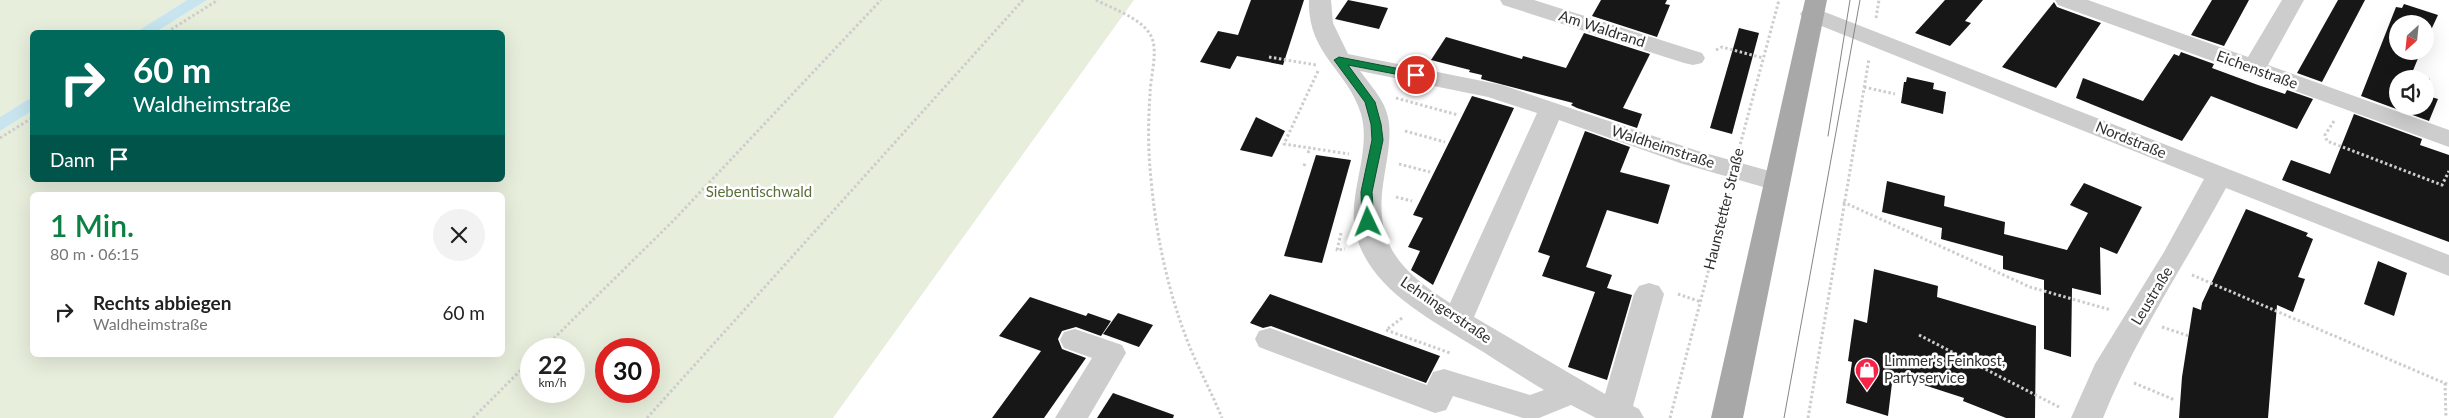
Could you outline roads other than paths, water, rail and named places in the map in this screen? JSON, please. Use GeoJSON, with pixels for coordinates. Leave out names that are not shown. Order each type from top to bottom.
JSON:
{"type":"FeatureCollection","features":[{"type":"Feature","properties":{"kind":"main road"},"geometry":{"type":"LineString","coordinates":[[1726,418],[1814,7]]}},
{"type":"Feature","properties":{"kind":"street"},"geometry":{"type":"LineString","coordinates":[[1320,0],[1319,10],[1324,33],[1339,60]]}},
{"type":"Feature","properties":{"kind":"street","name":"Am Waldrand"},"geometry":{"type":"LineString","coordinates":[[1510,0],[1693,58]]}},
{"type":"Feature","properties":{"kind":"street","name":"Eichenstraße"},"geometry":{"type":"LineString","coordinates":[[2066,0],[2449,139]]}},
{"type":"Feature","properties":{"kind":"street"},"geometry":{"type":"LineString","coordinates":[[2253,69],[2293,0]]}},
{"type":"Feature","properties":{"kind":"street","name":"Nordstraße"},"geometry":{"type":"LineString","coordinates":[[1814,7],[1873,36],[2219,176],[2449,266]]}},
{"type":"Feature","properties":{"kind":"street","name":"Waldheimstraße"},"geometry":{"type":"LineString","coordinates":[[1339,60],[1493,90],[1689,157],[1776,182]]}},
{"type":"Feature","properties":{"kind":"street","name":"Lehningerstraße"},"geometry":{"type":"LineString","coordinates":[[1339,60],[1373,113],[1378,140],[1367,192],[1368,222],[1372,244],[1393,274],[1426,300],[1572,392],[1621,415]]}},
{"type":"Feature","properties":{"kind":"street"},"geometry":{"type":"LineString","coordinates":[[1458,321],[1551,109]]}},
{"type":"Feature","properties":{"kind":"street","name":"Leustraße"},"geometry":{"type":"LineString","coordinates":[[2075,414],[2106,372],[2139,318],[2219,176]]}},
{"type":"Feature","properties":{"kind":"street"},"geometry":{"type":"LineString","coordinates":[[1621,415],[1648,294]]}},
{"type":"Feature","properties":{"kind":"street"},"geometry":{"type":"LineString","coordinates":[[1270,339],[1435,401],[1444,381],[1531,408],[1572,392]]}},
{"type":"Feature","properties":{"kind":"street"},"geometry":{"type":"LineString","coordinates":[[1070,418],[1111,353],[1074,340]]}},
{"type":"Feature","properties":{"kind":"water"},"geometry":{"type":"Polygon","coordinates":[[[187,0],[207,0],[159,30],[139,30],[187,0]]]}},
{"type":"Feature","properties":{"kind":"water"},"geometry":{"type":"Polygon","coordinates":[[[30,98],[30,112],[0,131],[0,117],[30,98]]]}},
{"type":"Feature","properties":{"kind":"tram line"},"geometry":{"type":"LineString","coordinates":[[1828,136],[1850,0]]}},
{"type":"Feature","properties":{"kind":"tram line"},"geometry":{"type":"LineString","coordinates":[[1784,418],[1860,0]]}},
{"type":"Feature","properties":{"kind":"place","name":"Limmer's Feinkost, Partyservice"},"geometry":{"type":"Point","coordinates":[1867,391]}},
{"type":"Feature","properties":{"kind":"park label","name":"Siebentischwald"},"geometry":{"type":"Point","coordinates":[759,192]}}]}
